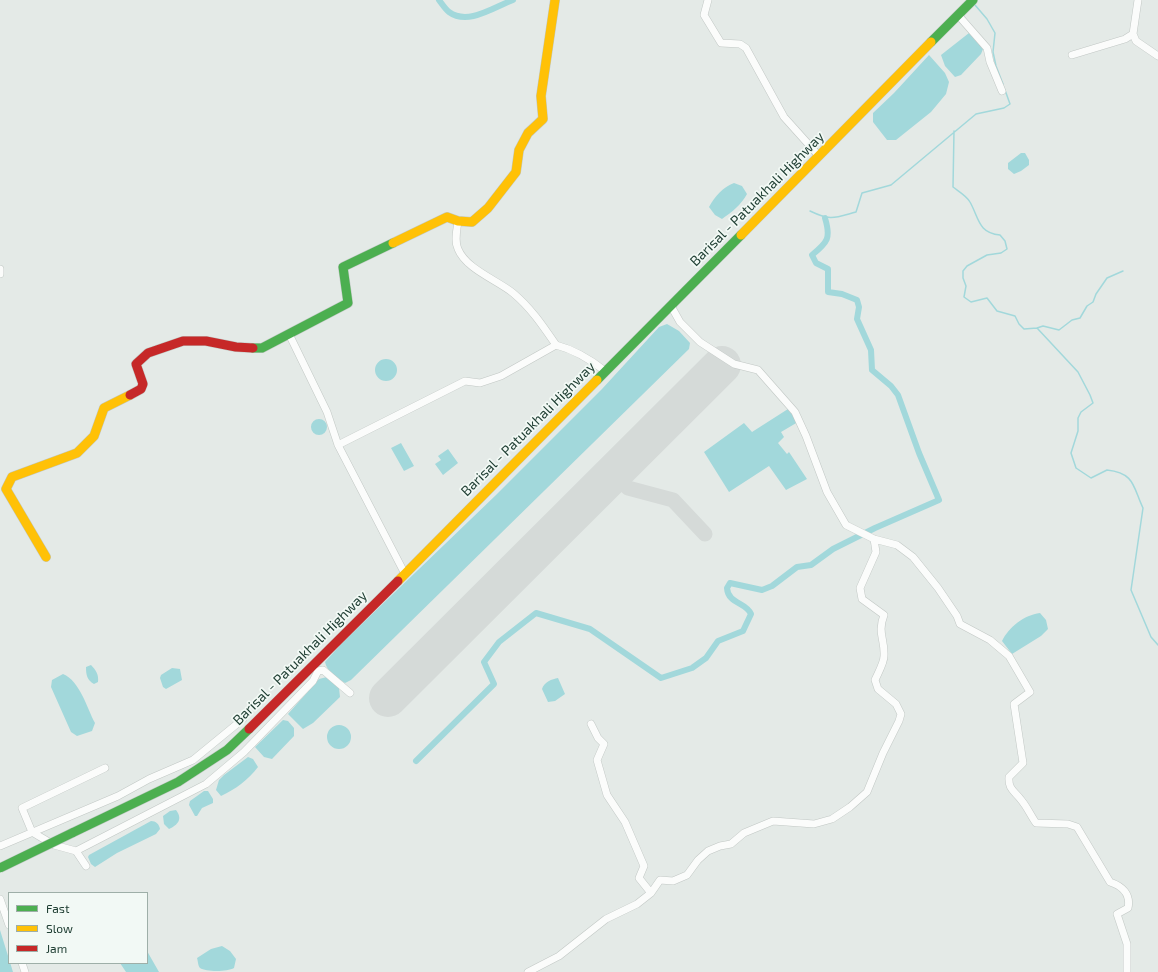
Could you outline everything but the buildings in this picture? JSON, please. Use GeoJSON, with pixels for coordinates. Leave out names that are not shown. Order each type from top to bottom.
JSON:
{"type":"FeatureCollection","features":[{"type":"Feature","properties":{"kind":"main road"},"geometry":{"type":"LineString","coordinates":[[46,557],[6,489],[12,477],[77,453],[94,436],[104,408],[141,389],[143,384],[136,364],[148,353],[183,341],[206,341],[236,347],[262,348],[348,303],[344,267],[447,217],[458,221],[472,222],[488,208],[516,172],[519,150],[528,133],[543,119],[541,96],[555,0]]}},
{"type":"Feature","properties":{"kind":"main road","name":"Barisal - Patuakhali Highway"},"geometry":{"type":"LineString","coordinates":[[0,868],[178,782],[219,757],[256,724],[973,0]]}},
{"type":"Feature","properties":{"kind":"street"},"geometry":{"type":"LineString","coordinates":[[708,0],[704,15],[721,43],[740,44],[746,48],[784,117],[819,156]]}},
{"type":"Feature","properties":{"kind":"street"},"geometry":{"type":"LineString","coordinates":[[1138,0],[1133,34],[1136,41],[1158,56]]}},
{"type":"Feature","properties":{"kind":"street"},"geometry":{"type":"LineString","coordinates":[[961,12],[987,48],[990,62],[1002,91]]}},
{"type":"Feature","properties":{"kind":"street"},"geometry":{"type":"LineString","coordinates":[[1072,55],[1126,39],[1133,34]]}},
{"type":"Feature","properties":{"kind":"street"},"geometry":{"type":"LineString","coordinates":[[458,221],[456,238],[458,249],[480,274],[516,296],[533,312],[556,345],[569,348],[581,354],[605,371]]}},
{"type":"Feature","properties":{"kind":"street"},"geometry":{"type":"LineString","coordinates":[[0,269],[0,274]]}},
{"type":"Feature","properties":{"kind":"street"},"geometry":{"type":"LineString","coordinates":[[671,306],[680,322],[700,342],[734,364],[758,370],[795,412],[828,492],[846,525],[874,539],[897,545],[913,557],[942,594],[957,616],[960,624],[990,640],[1009,656],[1030,692],[1014,704],[1023,763],[1009,776],[1009,786],[1012,792],[1022,800],[1036,823],[1068,824],[1077,827],[1110,882],[1118,885],[1127,894],[1129,899],[1128,908],[1118,914],[1127,944],[1128,972]]}},
{"type":"Feature","properties":{"kind":"street"},"geometry":{"type":"LineString","coordinates":[[289,334],[327,412],[338,444],[405,574]]}},
{"type":"Feature","properties":{"kind":"street"},"geometry":{"type":"LineString","coordinates":[[338,444],[465,381],[480,383],[501,376],[556,345]]}},
{"type":"Feature","properties":{"kind":"street"},"geometry":{"type":"LineString","coordinates":[[528,972],[559,956],[606,919],[637,904],[651,893],[660,880],[673,881],[687,874],[698,860],[708,851],[720,846],[731,844],[744,833],[773,821],[814,824],[832,819],[850,807],[868,792],[883,753],[901,714],[896,704],[878,689],[875,680],[885,658],[880,635],[884,616],[862,599],[860,588],[876,552],[874,539]]}},
{"type":"Feature","properties":{"kind":"street"},"geometry":{"type":"LineString","coordinates":[[76,851],[206,784],[244,752],[313,681],[318,671],[323,670],[350,693]]}},
{"type":"Feature","properties":{"kind":"street"},"geometry":{"type":"LineString","coordinates":[[0,846],[118,796],[149,779],[193,760],[243,719]]}},
{"type":"Feature","properties":{"kind":"street"},"geometry":{"type":"LineString","coordinates":[[591,724],[598,738],[604,744],[597,760],[608,795],[624,822],[644,866],[639,878],[651,893]]}},
{"type":"Feature","properties":{"kind":"street"},"geometry":{"type":"LineString","coordinates":[[86,866],[76,851],[54,845],[32,832],[22,808],[105,768]]}},
{"type":"Feature","properties":{"kind":"street"},"geometry":{"type":"LineString","coordinates":[[0,899],[8,922]]}},
{"type":"Feature","properties":{"kind":"water"},"geometry":{"type":"Polygon","coordinates":[[[969,33],[979,41],[983,49],[981,54],[961,75],[955,77],[945,66],[941,55],[969,33]]]}},
{"type":"Feature","properties":{"kind":"water"},"geometry":{"type":"Polygon","coordinates":[[[929,55],[945,73],[949,82],[946,94],[931,112],[896,140],[887,140],[873,122],[873,113],[894,93],[929,55]]]}},
{"type":"Feature","properties":{"kind":"water"},"geometry":{"type":"Polygon","coordinates":[[[1021,153],[1025,153],[1029,160],[1029,165],[1014,174],[1008,169],[1008,163],[1021,153]]]}},
{"type":"Feature","properties":{"kind":"water"},"geometry":{"type":"Polygon","coordinates":[[[734,183],[742,186],[747,194],[736,208],[722,219],[715,215],[709,207],[720,192],[734,183]]]}},
{"type":"Feature","properties":{"kind":"water"},"geometry":{"type":"Polygon","coordinates":[[[667,324],[679,331],[690,343],[689,349],[351,680],[345,683],[333,674],[326,666],[325,662],[342,643],[496,495],[602,389],[659,327],[667,324]]]}},
{"type":"Feature","properties":{"kind":"water"},"geometry":{"type":"Polygon","coordinates":[[[386,359],[394,362],[397,370],[394,378],[386,381],[378,378],[375,370],[378,362],[386,359]]]}},
{"type":"Feature","properties":{"kind":"water"},"geometry":{"type":"Polygon","coordinates":[[[788,409],[798,422],[781,432],[784,437],[778,443],[787,454],[789,452],[807,479],[786,490],[769,466],[729,492],[704,452],[744,423],[752,432],[788,409]]]}},
{"type":"Feature","properties":{"kind":"water"},"geometry":{"type":"Polygon","coordinates":[[[319,419],[325,421],[327,427],[325,433],[319,435],[313,433],[311,427],[313,421],[319,419]]]}},
{"type":"Feature","properties":{"kind":"water"},"geometry":{"type":"Polygon","coordinates":[[[401,443],[414,466],[404,471],[391,448],[401,443]]]}},
{"type":"Feature","properties":{"kind":"water"},"geometry":{"type":"Polygon","coordinates":[[[448,449],[458,463],[443,475],[435,464],[441,460],[438,456],[448,449]]]}},
{"type":"Feature","properties":{"kind":"water"},"geometry":{"type":"Polygon","coordinates":[[[1040,613],[1046,620],[1048,629],[1041,636],[1012,654],[1002,641],[1005,636],[1018,622],[1028,616],[1040,613]]]}},
{"type":"Feature","properties":{"kind":"water"},"geometry":{"type":"Polygon","coordinates":[[[91,665],[98,675],[98,682],[94,684],[88,679],[86,672],[86,667],[91,665]]]}},
{"type":"Feature","properties":{"kind":"water"},"geometry":{"type":"Polygon","coordinates":[[[172,668],[180,669],[182,680],[166,689],[163,687],[160,678],[161,675],[172,668]]]}},
{"type":"Feature","properties":{"kind":"water"},"geometry":{"type":"Polygon","coordinates":[[[63,674],[74,682],[82,696],[95,723],[92,731],[77,736],[71,732],[51,687],[52,680],[63,674]]]}},
{"type":"Feature","properties":{"kind":"water"},"geometry":{"type":"Polygon","coordinates":[[[327,677],[339,688],[340,697],[313,723],[303,729],[288,714],[319,679],[327,677]]]}},
{"type":"Feature","properties":{"kind":"water"},"geometry":{"type":"Polygon","coordinates":[[[558,678],[565,694],[555,701],[548,702],[542,689],[544,684],[558,678]]]}},
{"type":"Feature","properties":{"kind":"water"},"geometry":{"type":"Polygon","coordinates":[[[283,720],[288,721],[294,728],[294,736],[272,759],[264,757],[255,747],[283,720]]]}},
{"type":"Feature","properties":{"kind":"water"},"geometry":{"type":"Polygon","coordinates":[[[339,725],[348,728],[351,737],[348,746],[339,749],[330,746],[327,737],[330,728],[339,725]]]}},
{"type":"Feature","properties":{"kind":"water"},"geometry":{"type":"Polygon","coordinates":[[[248,757],[253,759],[258,767],[241,784],[221,796],[216,790],[219,780],[248,757]]]}},
{"type":"Feature","properties":{"kind":"water"},"geometry":{"type":"Polygon","coordinates":[[[204,791],[208,791],[213,799],[213,803],[202,808],[197,816],[195,816],[189,805],[190,801],[204,791]]]}},
{"type":"Feature","properties":{"kind":"water"},"geometry":{"type":"Polygon","coordinates":[[[176,810],[179,819],[175,826],[169,829],[164,824],[163,816],[170,811],[176,810]]]}},
{"type":"Feature","properties":{"kind":"water"},"geometry":{"type":"Polygon","coordinates":[[[151,821],[156,822],[160,827],[156,834],[117,853],[95,867],[91,864],[88,857],[89,855],[151,821]]]}},
{"type":"Feature","properties":{"kind":"water"},"geometry":{"type":"Polygon","coordinates":[[[0,930],[8,956],[8,964],[11,964],[13,972],[0,972],[0,930]]]}},
{"type":"Feature","properties":{"kind":"water"},"geometry":{"type":"Polygon","coordinates":[[[222,946],[230,951],[236,959],[234,968],[217,971],[200,968],[197,958],[211,949],[222,946]]]}},
{"type":"Feature","properties":{"kind":"water"},"geometry":{"type":"Polygon","coordinates":[[[148,953],[159,972],[126,972],[121,964],[148,964],[148,953]]]}},
{"type":"Feature","properties":{"kind":"waterway"},"geometry":{"type":"LineString","coordinates":[[439,0],[449,12],[456,16],[464,17],[481,14],[513,0]]}},
{"type":"Feature","properties":{"kind":"waterway"},"geometry":{"type":"LineString","coordinates":[[975,5],[987,19],[995,33],[993,52],[996,66],[1003,84]]}},
{"type":"Feature","properties":{"kind":"waterway"},"geometry":{"type":"LineString","coordinates":[[810,211],[833,218],[856,212],[862,193],[891,185],[976,114],[1004,108],[1010,104],[1005,90]]}},
{"type":"Feature","properties":{"kind":"waterway"},"geometry":{"type":"LineString","coordinates":[[954,131],[953,187],[969,200],[983,228],[993,234],[1000,235],[1005,241],[1007,249],[1001,253],[987,255],[967,266],[963,271],[963,278],[966,286],[964,297],[971,302],[987,298],[997,311],[1015,316],[1019,324],[1024,329],[1037,328],[1078,372],[1093,403],[1081,412],[1078,418],[1078,431],[1071,453],[1076,468],[1091,478],[1107,470],[1116,472],[1123,474],[1128,478],[1135,488],[1143,508],[1131,590],[1151,637],[1158,645]]}},
{"type":"Feature","properties":{"kind":"waterway"},"geometry":{"type":"LineString","coordinates":[[416,761],[494,684],[484,662],[499,642],[536,613],[590,629],[661,678],[692,668],[706,658],[718,641],[743,631],[751,614],[749,610],[730,597],[727,588],[730,583],[762,590],[772,586],[797,567],[811,565],[833,549],[875,528],[939,500],[919,453],[898,395],[891,386],[872,370],[871,350],[857,319],[859,307],[857,300],[842,294],[828,292],[828,269],[816,263],[812,255],[822,247],[827,239],[828,230],[825,218]]}},
{"type":"Feature","properties":{"kind":"waterway"},"geometry":{"type":"LineString","coordinates":[[1037,328],[1043,326],[1059,330],[1072,320],[1080,318],[1087,306],[1093,302],[1096,294],[1107,278],[1123,271]]}},
{"type":"Feature","properties":{"kind":"taxiway"},"geometry":{"type":"LineString","coordinates":[[613,473],[628,488],[673,500],[705,534]]}},
{"type":"Feature","properties":{"kind":"runway"},"geometry":{"type":"LineString","coordinates":[[388,698],[722,365]]}},
{"type":"Feature","properties":{"kind":"traffic: fast"},"geometry":{"type":"LineString","coordinates":[[931,42],[973,0]]}},
{"type":"Feature","properties":{"kind":"traffic: fast"},"geometry":{"type":"LineString","coordinates":[[597,380],[741,235]]}},
{"type":"Feature","properties":{"kind":"traffic: fast"},"geometry":{"type":"LineString","coordinates":[[253,348],[262,348],[348,303],[343,267],[393,243]]}},
{"type":"Feature","properties":{"kind":"traffic: fast"},"geometry":{"type":"LineString","coordinates":[[72,833],[178,782],[227,750],[249,729]]}},
{"type":"Feature","properties":{"kind":"traffic: fast"},"geometry":{"type":"LineString","coordinates":[[0,868],[72,833]]}},
{"type":"Feature","properties":{"kind":"traffic: slow"},"geometry":{"type":"LineString","coordinates":[[393,243],[447,217],[458,221],[472,222],[488,208],[516,172],[519,150],[528,133],[543,119],[541,96],[555,0]]}},
{"type":"Feature","properties":{"kind":"traffic: slow"},"geometry":{"type":"LineString","coordinates":[[741,235],[931,42]]}},
{"type":"Feature","properties":{"kind":"traffic: slow"},"geometry":{"type":"LineString","coordinates":[[398,581],[597,380]]}},
{"type":"Feature","properties":{"kind":"traffic: slow"},"geometry":{"type":"LineString","coordinates":[[46,557],[6,489],[12,477],[77,453],[94,436],[104,408],[130,395]]}},
{"type":"Feature","properties":{"kind":"traffic: jam"},"geometry":{"type":"LineString","coordinates":[[130,395],[141,389],[143,384],[136,364],[148,353],[183,341],[206,341],[236,347],[253,348]]}},
{"type":"Feature","properties":{"kind":"traffic: jam"},"geometry":{"type":"LineString","coordinates":[[249,729],[398,581]]}}]}
